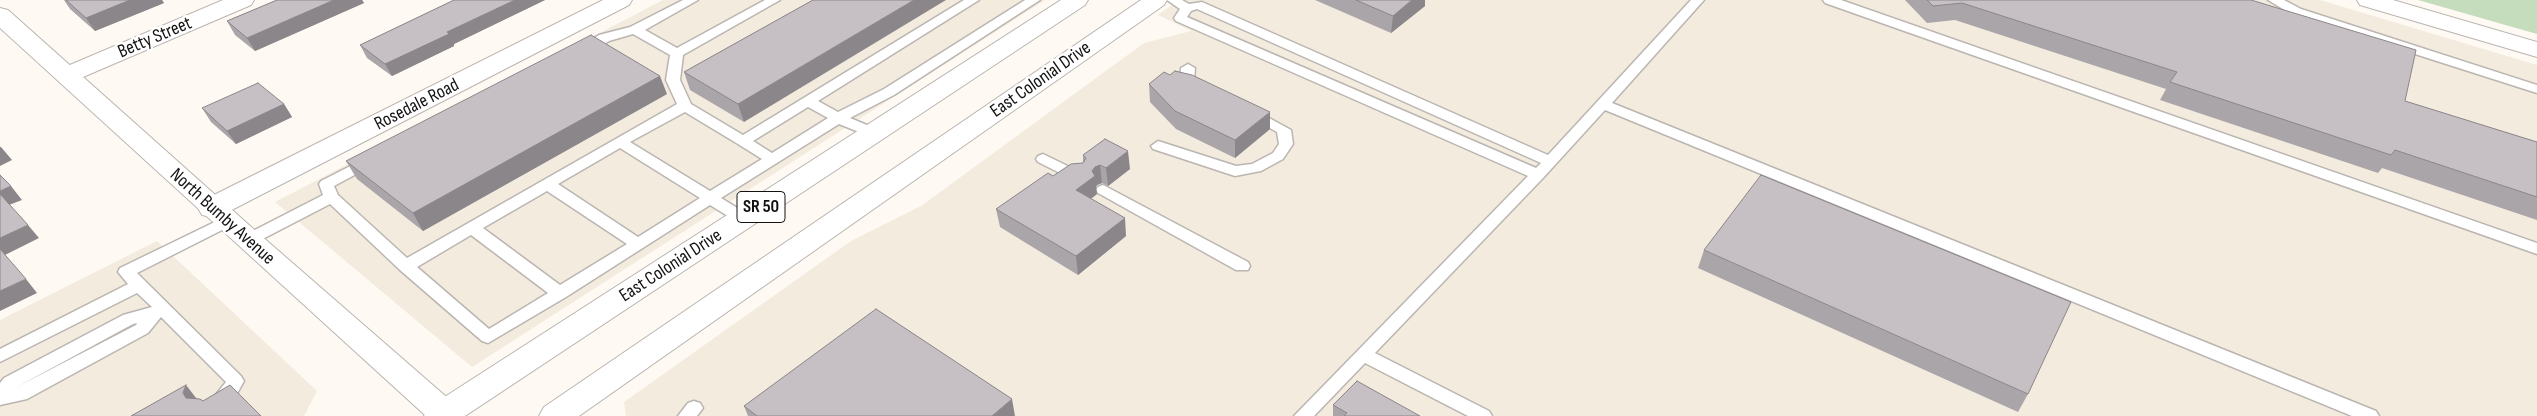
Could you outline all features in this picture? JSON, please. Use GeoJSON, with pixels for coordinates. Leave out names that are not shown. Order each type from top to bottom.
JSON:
{"type":"FeatureCollection","features":[{"type":"Feature","properties":{"kind":"main road","name":"Betty Street"},"geometry":{"type":"LineString","coordinates":[[67,74],[243,0]]}},
{"type":"Feature","properties":{"kind":"main road","name":"Rosedale Road"},"geometry":{"type":"LineString","coordinates":[[229,223],[621,0]]}},
{"type":"Feature","properties":{"kind":"main road","name":"East Colonial Drive"},"geometry":{"type":"LineString","coordinates":[[443,415],[1077,0]]}},
{"type":"Feature","properties":{"kind":"main road","name":"East Colonial Drive"},"geometry":{"type":"LineString","coordinates":[[555,416],[1156,0]]}},
{"type":"Feature","properties":{"kind":"main road"},"geometry":{"type":"LineString","coordinates":[[2368,0],[2537,50]]}},
{"type":"Feature","properties":{"kind":"main road","name":"North Bumby Avenue"},"geometry":{"type":"LineString","coordinates":[[0,15],[443,415]]}},
{"type":"Feature","properties":{"kind":"lane"},"geometry":{"type":"LineString","coordinates":[[569,57],[604,38],[635,30],[692,0]]}},
{"type":"Feature","properties":{"kind":"lane"},"geometry":{"type":"LineString","coordinates":[[677,53],[774,0]]}},
{"type":"Feature","properties":{"kind":"lane"},"geometry":{"type":"LineString","coordinates":[[743,141],[973,0]]}},
{"type":"Feature","properties":{"kind":"lane"},"geometry":{"type":"LineString","coordinates":[[378,157],[326,184],[331,197],[406,266],[488,337],[838,118],[889,92],[1034,0]]}},
{"type":"Feature","properties":{"kind":"lane"},"geometry":{"type":"LineString","coordinates":[[1173,0],[1188,8]]}},
{"type":"Feature","properties":{"kind":"lane"},"geometry":{"type":"LineString","coordinates":[[1303,416],[1538,175],[1698,0]]}},
{"type":"Feature","properties":{"kind":"lane"},"geometry":{"type":"LineString","coordinates":[[1829,0],[2537,249]]}},
{"type":"Feature","properties":{"kind":"lane"},"geometry":{"type":"LineString","coordinates":[[2274,0],[2297,12],[2537,88]]}},
{"type":"Feature","properties":{"kind":"lane"},"geometry":{"type":"LineString","coordinates":[[1538,175],[1180,18],[1188,8],[1198,5],[1550,161]]}},
{"type":"Feature","properties":{"kind":"lane"},"geometry":{"type":"LineString","coordinates":[[635,30],[677,53]]}},
{"type":"Feature","properties":{"kind":"lane"},"geometry":{"type":"LineString","coordinates":[[677,53],[673,80],[684,106],[772,159]]}},
{"type":"Feature","properties":{"kind":"lane"},"geometry":{"type":"LineString","coordinates":[[1188,68],[1187,82],[1213,94]]}},
{"type":"Feature","properties":{"kind":"lane"},"geometry":{"type":"LineString","coordinates":[[808,101],[838,118],[874,133]]}},
{"type":"Feature","properties":{"kind":"lane"},"geometry":{"type":"LineString","coordinates":[[1602,104],[2370,416]]}},
{"type":"Feature","properties":{"kind":"lane"},"geometry":{"type":"LineString","coordinates":[[406,266],[684,106]]}},
{"type":"Feature","properties":{"kind":"lane"},"geometry":{"type":"LineString","coordinates":[[1158,146],[1235,171],[1256,168],[1278,156],[1286,144],[1284,130],[1239,106]]}},
{"type":"Feature","properties":{"kind":"lane"},"geometry":{"type":"LineString","coordinates":[[620,142],[744,219]]}},
{"type":"Feature","properties":{"kind":"lane"},"geometry":{"type":"LineString","coordinates":[[1043,159],[1079,177]]}},
{"type":"Feature","properties":{"kind":"lane"},"geometry":{"type":"LineString","coordinates":[[548,184],[638,244]]}},
{"type":"Feature","properties":{"kind":"lane"},"geometry":{"type":"LineString","coordinates":[[1103,190],[1242,266]]}},
{"type":"Feature","properties":{"kind":"lane"},"geometry":{"type":"LineString","coordinates":[[208,410],[227,396],[236,380],[158,311],[139,285],[126,272],[229,223],[331,197]]}},
{"type":"Feature","properties":{"kind":"lane"},"geometry":{"type":"LineString","coordinates":[[472,228],[560,293]]}},
{"type":"Feature","properties":{"kind":"lane"},"geometry":{"type":"LineString","coordinates":[[0,356],[139,285]]}},
{"type":"Feature","properties":{"kind":"lane"},"geometry":{"type":"LineString","coordinates":[[0,396],[21,394],[142,329],[158,311]]}},
{"type":"Feature","properties":{"kind":"lane"},"geometry":{"type":"LineString","coordinates":[[1363,354],[1484,416]]}},
{"type":"Feature","properties":{"kind":"shaded area"},"geometry":{"type":"Polygon","coordinates":[[[663,0],[1045,0],[472,367],[275,202],[663,0]]]}},
{"type":"Feature","properties":{"kind":"shaded area"},"geometry":{"type":"Polygon","coordinates":[[[1179,0],[2320,0],[2537,65],[2537,416],[626,416],[624,402],[851,241],[921,206],[1144,43],[1191,31],[1158,15],[1179,0]]]}},
{"type":"Feature","properties":{"kind":"shaded area"},"geometry":{"type":"Polygon","coordinates":[[[157,241],[317,391],[304,416],[0,416],[0,320],[157,241]]]}},
{"type":"Feature","properties":{"kind":"green space"},"geometry":{"type":"Polygon","coordinates":[[[2418,0],[2537,0],[2537,34],[2418,0]]]}},
{"type":"Feature","properties":{"kind":"building"},"geometry":{"type":"Polygon","coordinates":[[[66,0],[130,0],[86,18],[66,0]]]}},
{"type":"Feature","properties":{"kind":"building"},"geometry":{"type":"Polygon","coordinates":[[[277,0],[334,0],[247,38],[227,21],[277,0]]]}},
{"type":"Feature","properties":{"kind":"building"},"geometry":{"type":"Polygon","coordinates":[[[454,0],[515,0],[385,64],[360,45],[454,0]]]}},
{"type":"Feature","properties":{"kind":"building"},"geometry":{"type":"Polygon","coordinates":[[[813,0],[914,0],[738,104],[684,72],[813,0]]]}},
{"type":"Feature","properties":{"kind":"building"},"geometry":{"type":"Polygon","coordinates":[[[1356,0],[1412,0],[1393,16],[1356,0]]]}},
{"type":"Feature","properties":{"kind":"building"},"geometry":{"type":"Polygon","coordinates":[[[1927,0],[2251,0],[2416,50],[2405,101],[2537,142],[2537,197],[2395,150],[2391,155],[2170,82],[2177,72],[1962,3],[1933,6],[1927,0]]]}},
{"type":"Feature","properties":{"kind":"building"},"geometry":{"type":"Polygon","coordinates":[[[591,35],[660,76],[413,213],[346,161],[591,35]]]}},
{"type":"Feature","properties":{"kind":"building"},"geometry":{"type":"Polygon","coordinates":[[[1175,71],[1192,75],[1270,112],[1235,140],[1175,111],[1149,84],[1164,72],[1170,75],[1175,71]]]}},
{"type":"Feature","properties":{"kind":"building"},"geometry":{"type":"Polygon","coordinates":[[[258,83],[284,104],[227,131],[202,108],[258,83]]]}},
{"type":"Feature","properties":{"kind":"building"},"geometry":{"type":"Polygon","coordinates":[[[1105,139],[1128,151],[1106,168],[1100,165],[1095,167],[1092,171],[1095,176],[1076,190],[1125,218],[1076,256],[996,209],[1048,173],[1053,176],[1071,164],[1083,163],[1086,158],[1083,155],[1105,139]]]}},
{"type":"Feature","properties":{"kind":"building"},"geometry":{"type":"Polygon","coordinates":[[[0,175],[11,186],[0,191],[0,175]]]}},
{"type":"Feature","properties":{"kind":"building"},"geometry":{"type":"Polygon","coordinates":[[[1761,175],[2071,302],[2028,394],[1704,250],[1761,175]]]}},
{"type":"Feature","properties":{"kind":"building"},"geometry":{"type":"Polygon","coordinates":[[[0,194],[28,225],[0,238],[0,194]]]}},
{"type":"Feature","properties":{"kind":"building"},"geometry":{"type":"Polygon","coordinates":[[[0,249],[26,279],[0,291],[0,249]]]}},
{"type":"Feature","properties":{"kind":"building"},"geometry":{"type":"Polygon","coordinates":[[[876,309],[1012,399],[992,416],[757,416],[744,406],[876,309]]]}},
{"type":"Feature","properties":{"kind":"building"},"geometry":{"type":"Polygon","coordinates":[[[1357,381],[1420,416],[1344,416],[1347,413],[1333,405],[1357,381]]]}},
{"type":"Feature","properties":{"kind":"building"},"geometry":{"type":"Polygon","coordinates":[[[186,385],[183,393],[186,398],[203,401],[230,385],[261,416],[131,416],[186,385]]]}}]}
